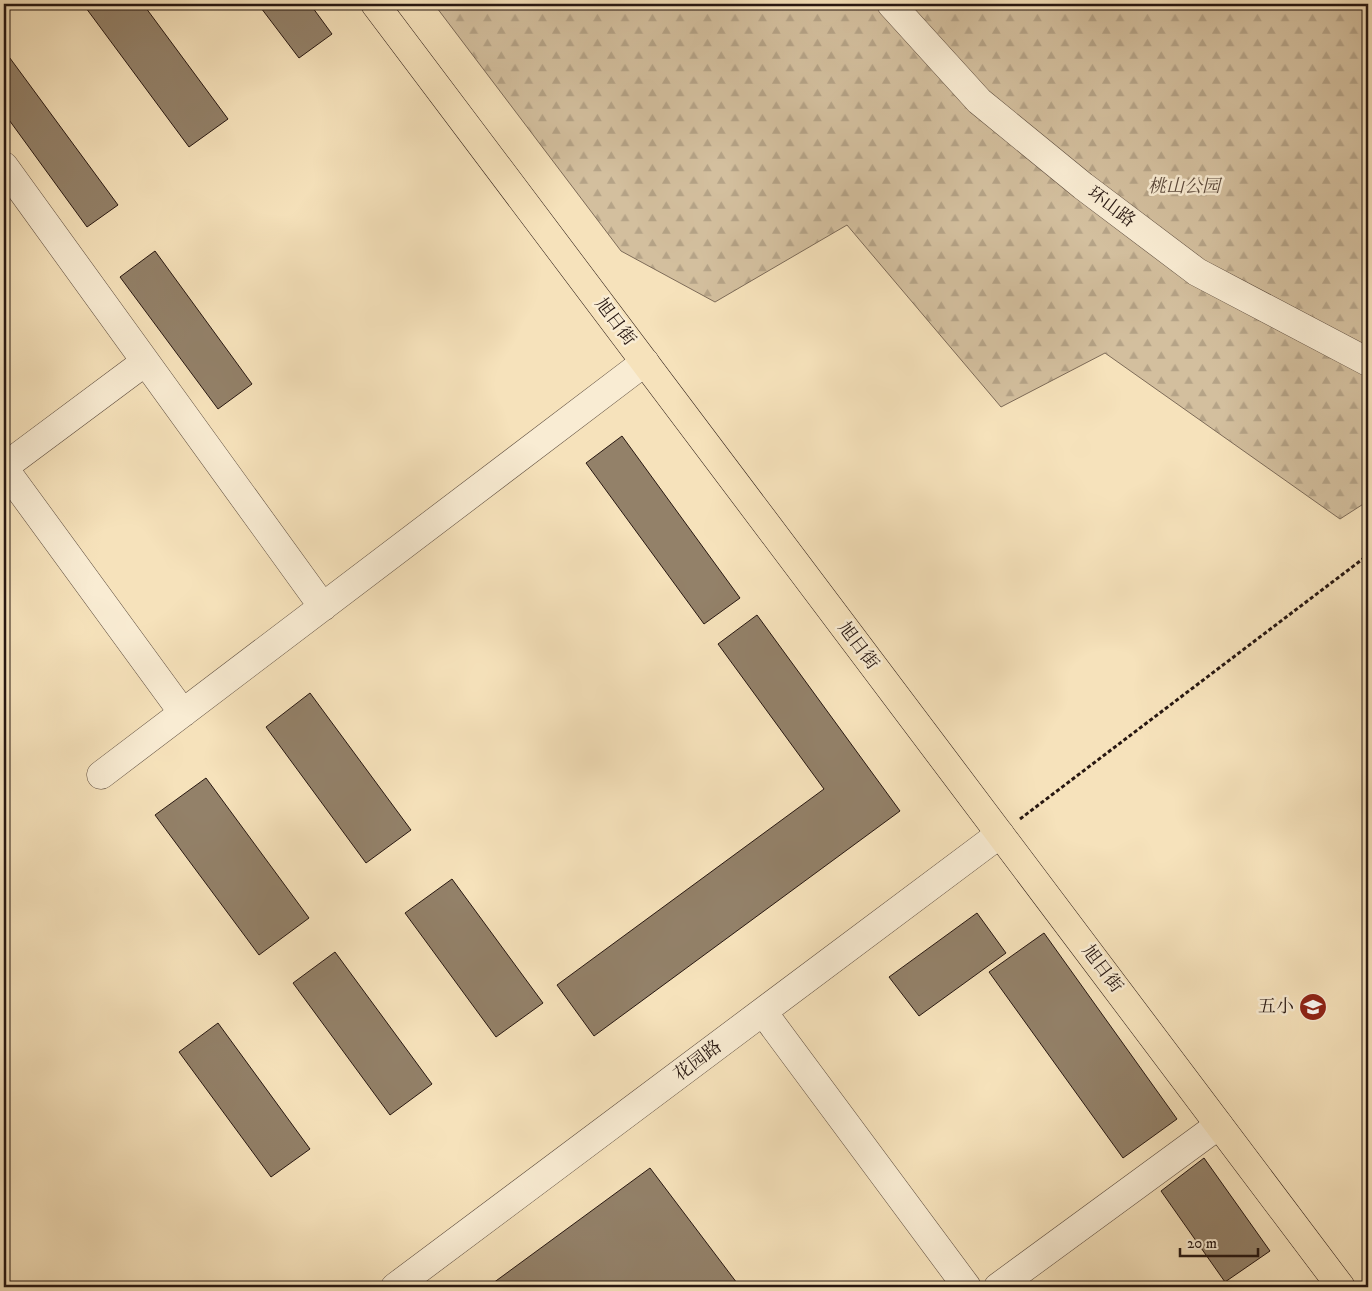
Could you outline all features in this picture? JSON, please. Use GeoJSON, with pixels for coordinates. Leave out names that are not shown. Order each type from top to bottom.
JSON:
{"type":"FeatureCollection","features":[{"type":"Feature","properties":{"kind":"main road","name":"旭日街"},"geometry":{"type":"LineString","coordinates":[[375,4],[1341,1287]]}},
{"type":"Feature","properties":{"kind":"street","name":"环山路"},"geometry":{"type":"LineString","coordinates":[[891,4],[980,101],[1083,186],[1197,272],[1368,362]]}},
{"type":"Feature","properties":{"kind":"street"},"geometry":{"type":"LineString","coordinates":[[4,166],[322,607]]}},
{"type":"Feature","properties":{"kind":"street"},"geometry":{"type":"LineString","coordinates":[[146,362],[4,468],[182,713]]}},
{"type":"Feature","properties":{"kind":"street"},"geometry":{"type":"LineString","coordinates":[[101,775],[645,362]]}},
{"type":"Feature","properties":{"kind":"street","name":"花园路"},"geometry":{"type":"LineString","coordinates":[[405,1284],[1000,834]]}},
{"type":"Feature","properties":{"kind":"street"},"geometry":{"type":"LineString","coordinates":[[763,1012],[967,1287]]}},
{"type":"Feature","properties":{"kind":"street"},"geometry":{"type":"LineString","coordinates":[[998,1287],[1219,1125]]}},
{"type":"Feature","properties":{"kind":"path"},"geometry":{"type":"LineString","coordinates":[[1368,216],[1366,223],[1368,234]]}},
{"type":"Feature","properties":{"kind":"path"},"geometry":{"type":"LineString","coordinates":[[1000,834],[1368,554]]}},
{"type":"Feature","properties":{"kind":"green space","name":"桃山公园"},"geometry":{"type":"Polygon","coordinates":[[[434,4],[1368,4],[1368,501],[1340,519],[1105,353],[1001,407],[847,225],[715,302],[621,251],[434,4]]]}},
{"type":"Feature","properties":{"kind":"building"},"geometry":{"type":"Polygon","coordinates":[[[83,4],[143,4],[228,119],[189,147],[83,4]]]}},
{"type":"Feature","properties":{"kind":"building"},"geometry":{"type":"Polygon","coordinates":[[[258,4],[310,4],[332,34],[299,58],[258,4]]]}},
{"type":"Feature","properties":{"kind":"building"},"geometry":{"type":"Polygon","coordinates":[[[4,50],[118,205],[87,227],[4,113],[4,50]]]}},
{"type":"Feature","properties":{"kind":"building"},"geometry":{"type":"Polygon","coordinates":[[[155,251],[252,384],[218,409],[120,277],[155,251]]]}},
{"type":"Feature","properties":{"kind":"building"},"geometry":{"type":"Polygon","coordinates":[[[622,436],[740,598],[704,624],[586,463],[622,436]]]}},
{"type":"Feature","properties":{"kind":"building"},"geometry":{"type":"Polygon","coordinates":[[[757,615],[900,811],[594,1036],[557,985],[824,789],[718,644],[757,615]]]}},
{"type":"Feature","properties":{"kind":"building"},"geometry":{"type":"Polygon","coordinates":[[[310,693],[411,830],[366,863],[266,727],[310,693]]]}},
{"type":"Feature","properties":{"kind":"building"},"geometry":{"type":"Polygon","coordinates":[[[206,778],[309,918],[259,955],[155,815],[206,778]]]}},
{"type":"Feature","properties":{"kind":"building"},"geometry":{"type":"Polygon","coordinates":[[[452,879],[543,1003],[496,1037],[405,913],[452,879]]]}},
{"type":"Feature","properties":{"kind":"building"},"geometry":{"type":"Polygon","coordinates":[[[977,913],[1006,953],[919,1016],[889,977],[977,913]]]}},
{"type":"Feature","properties":{"kind":"building"},"geometry":{"type":"Polygon","coordinates":[[[1044,933],[1177,1119],[1123,1158],[989,972],[1044,933]]]}},
{"type":"Feature","properties":{"kind":"building"},"geometry":{"type":"Polygon","coordinates":[[[335,952],[432,1084],[390,1115],[293,983],[335,952]]]}},
{"type":"Feature","properties":{"kind":"building"},"geometry":{"type":"Polygon","coordinates":[[[218,1023],[310,1149],[271,1177],[179,1052],[218,1023]]]}},
{"type":"Feature","properties":{"kind":"building"},"geometry":{"type":"Polygon","coordinates":[[[1204,1158],[1270,1251],[1225,1282],[1161,1191],[1204,1158]]]}},
{"type":"Feature","properties":{"kind":"building"},"geometry":{"type":"Polygon","coordinates":[[[650,1168],[740,1287],[489,1286],[650,1168]]]}},
{"type":"Feature","properties":{"kind":"place","name":"五小"},"geometry":{"type":"Point","coordinates":[1313,1007]}}]}
